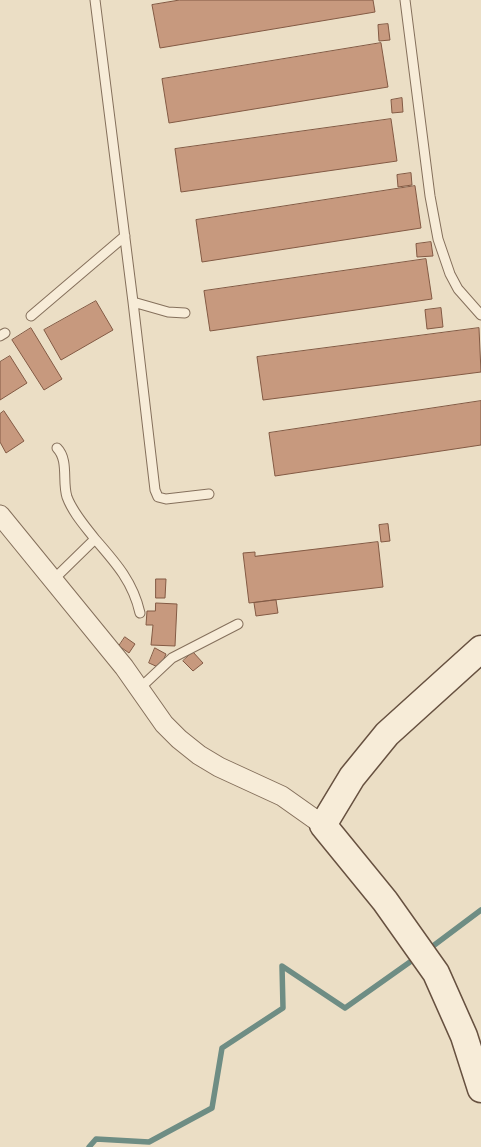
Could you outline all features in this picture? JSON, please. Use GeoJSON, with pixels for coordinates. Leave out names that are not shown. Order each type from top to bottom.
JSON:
{"type":"FeatureCollection","features":[{"type":"Feature","properties":{"kind":"street"},"geometry":{"type":"LineString","coordinates":[[0,515],[139,689],[164,724],[199,755],[282,796],[323,825],[409,933],[436,973],[464,1036],[481,1088]]}},
{"type":"Feature","properties":{"kind":"street"},"geometry":{"type":"LineString","coordinates":[[323,825],[352,777],[387,734],[481,649]]}},
{"type":"Feature","properties":{"kind":"lane"},"geometry":{"type":"LineString","coordinates":[[95,0],[134,302],[156,494],[166,499],[209,494]]}},
{"type":"Feature","properties":{"kind":"lane"},"geometry":{"type":"LineString","coordinates":[[405,0],[430,196],[438,239],[450,274],[458,289],[481,315]]}},
{"type":"Feature","properties":{"kind":"lane"},"geometry":{"type":"LineString","coordinates":[[31,316],[125,236]]}},
{"type":"Feature","properties":{"kind":"lane"},"geometry":{"type":"LineString","coordinates":[[134,302],[168,312],[186,313]]}},
{"type":"Feature","properties":{"kind":"lane"},"geometry":{"type":"LineString","coordinates":[[57,448],[63,456],[65,489],[70,502],[95,540],[127,578],[137,600],[140,613]]}},
{"type":"Feature","properties":{"kind":"lane"},"geometry":{"type":"LineString","coordinates":[[53,580],[95,540]]}},
{"type":"Feature","properties":{"kind":"lane"},"geometry":{"type":"LineString","coordinates":[[139,689],[172,658],[238,624]]}},
{"type":"Feature","properties":{"kind":"building"},"geometry":{"type":"Polygon","coordinates":[[[180,0],[373,0],[375,12],[160,48],[152,5],[180,0]]]}},
{"type":"Feature","properties":{"kind":"building"},"geometry":{"type":"Polygon","coordinates":[[[388,24],[390,40],[379,41],[378,25],[388,24]]]}},
{"type":"Feature","properties":{"kind":"building"},"geometry":{"type":"Polygon","coordinates":[[[381,43],[388,87],[169,123],[162,79],[381,43]]]}},
{"type":"Feature","properties":{"kind":"building"},"geometry":{"type":"Polygon","coordinates":[[[402,98],[403,112],[392,113],[391,100],[402,98]]]}},
{"type":"Feature","properties":{"kind":"building"},"geometry":{"type":"Polygon","coordinates":[[[391,119],[397,161],[181,192],[175,149],[391,119]]]}},
{"type":"Feature","properties":{"kind":"building"},"geometry":{"type":"Polygon","coordinates":[[[411,173],[412,185],[398,187],[397,175],[411,173]]]}},
{"type":"Feature","properties":{"kind":"building"},"geometry":{"type":"Polygon","coordinates":[[[415,186],[421,228],[202,262],[196,220],[415,186]]]}},
{"type":"Feature","properties":{"kind":"building"},"geometry":{"type":"Polygon","coordinates":[[[431,242],[433,256],[417,257],[416,244],[431,242]]]}},
{"type":"Feature","properties":{"kind":"building"},"geometry":{"type":"Polygon","coordinates":[[[426,259],[432,299],[210,331],[204,291],[426,259]]]}},
{"type":"Feature","properties":{"kind":"building"},"geometry":{"type":"Polygon","coordinates":[[[96,301],[113,330],[61,360],[44,330],[96,301]]]}},
{"type":"Feature","properties":{"kind":"building"},"geometry":{"type":"Polygon","coordinates":[[[441,308],[443,327],[427,329],[425,310],[441,308]]]}},
{"type":"Feature","properties":{"kind":"building"},"geometry":{"type":"Polygon","coordinates":[[[31,328],[62,379],[44,390],[12,340],[31,328]]]}},
{"type":"Feature","properties":{"kind":"building"},"geometry":{"type":"Polygon","coordinates":[[[479,328],[481,372],[263,400],[257,357],[479,328]]]}},
{"type":"Feature","properties":{"kind":"building"},"geometry":{"type":"Polygon","coordinates":[[[10,356],[27,383],[0,400],[0,362],[10,356]]]}},
{"type":"Feature","properties":{"kind":"building"},"geometry":{"type":"Polygon","coordinates":[[[481,401],[481,445],[275,476],[269,433],[481,401]]]}},
{"type":"Feature","properties":{"kind":"building"},"geometry":{"type":"Polygon","coordinates":[[[4,411],[24,441],[6,453],[0,442],[0,414],[4,411]]]}},
{"type":"Feature","properties":{"kind":"building"},"geometry":{"type":"Polygon","coordinates":[[[388,524],[390,541],[381,542],[379,525],[388,524]]]}},
{"type":"Feature","properties":{"kind":"building"},"geometry":{"type":"Polygon","coordinates":[[[378,542],[383,587],[249,603],[243,553],[255,552],[255,556],[378,542]]]}},
{"type":"Feature","properties":{"kind":"building"},"geometry":{"type":"Polygon","coordinates":[[[156,579],[166,579],[165,598],[156,598],[156,579]]]}},
{"type":"Feature","properties":{"kind":"building"},"geometry":{"type":"Polygon","coordinates":[[[276,600],[278,613],[256,616],[254,603],[276,600]]]}},
{"type":"Feature","properties":{"kind":"building"},"geometry":{"type":"Polygon","coordinates":[[[156,603],[177,604],[175,646],[151,645],[153,625],[146,625],[147,611],[155,611],[156,603]]]}},
{"type":"Feature","properties":{"kind":"building"},"geometry":{"type":"Polygon","coordinates":[[[125,637],[135,644],[129,653],[119,646],[125,637]]]}},
{"type":"Feature","properties":{"kind":"building"},"geometry":{"type":"Polygon","coordinates":[[[155,648],[166,654],[160,668],[149,663],[155,648]]]}},
{"type":"Feature","properties":{"kind":"building"},"geometry":{"type":"Polygon","coordinates":[[[193,652],[203,663],[193,671],[183,661],[193,652]]]}},
{"type":"Feature","properties":{"kind":"waterway"},"geometry":{"type":"LineString","coordinates":[[429,949],[481,910]]}},
{"type":"Feature","properties":{"kind":"waterway"},"geometry":{"type":"LineString","coordinates":[[89,1147],[96,1139],[149,1142],[212,1108],[222,1048],[283,1008],[282,966],[345,1008],[417,957]]}}]}
